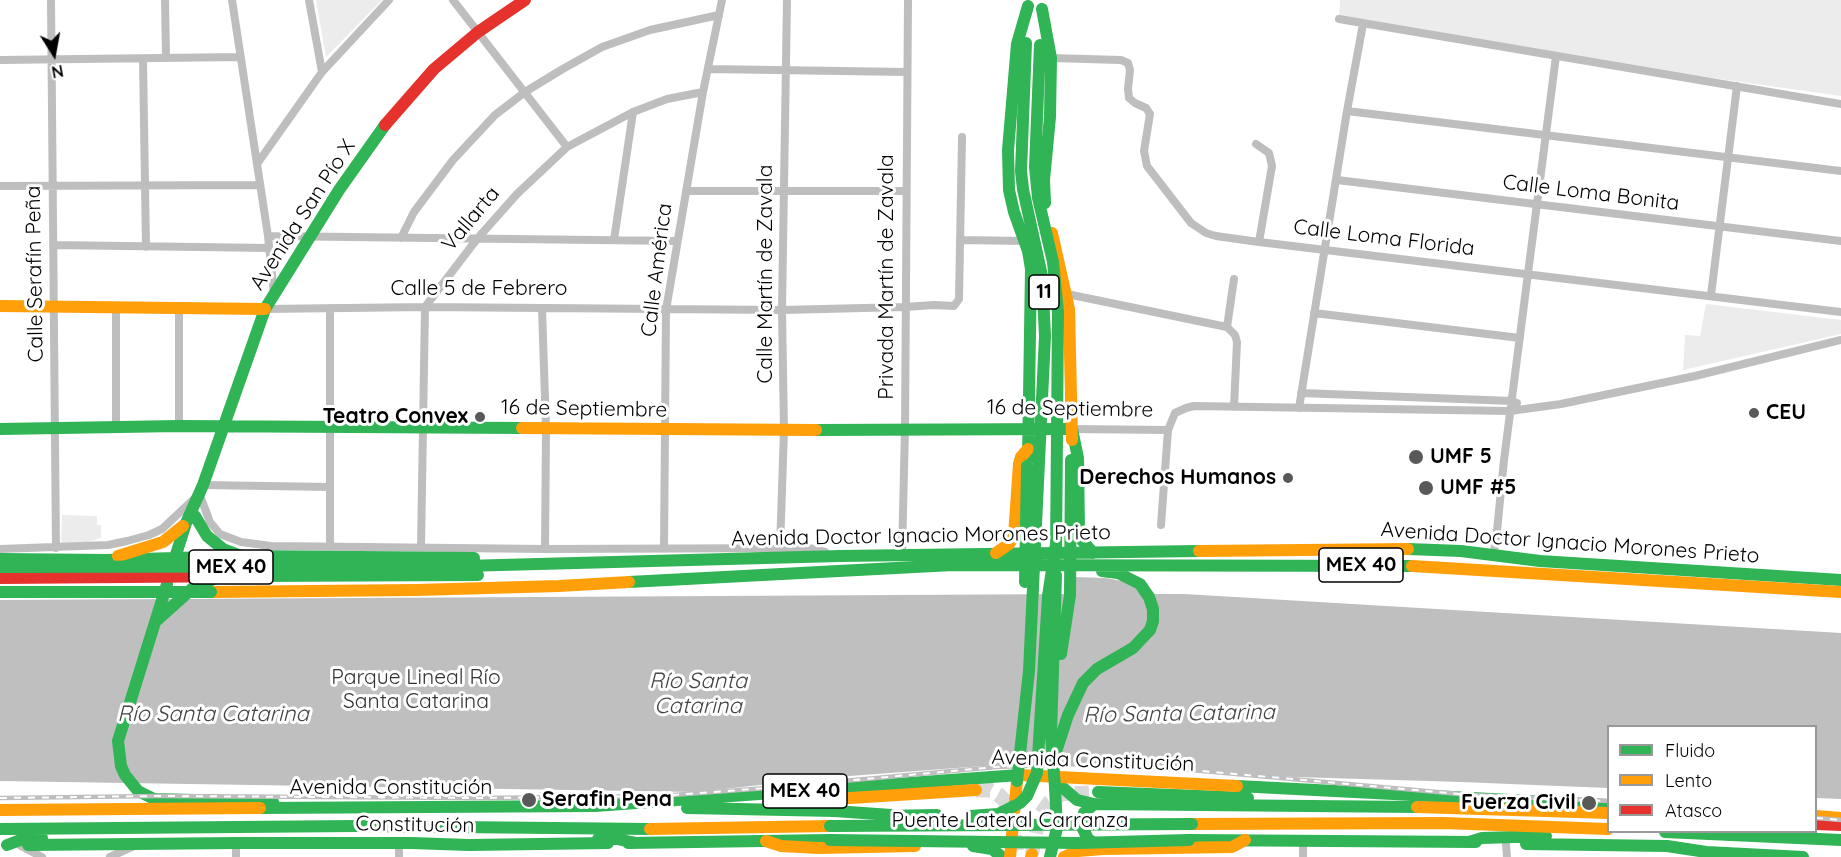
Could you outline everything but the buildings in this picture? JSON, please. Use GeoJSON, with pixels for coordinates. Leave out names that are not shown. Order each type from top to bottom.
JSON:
{"type":"FeatureCollection","features":[{"type":"Feature","properties":{"kind":"main road","name":"Avenida San Pío X"},"geometry":{"type":"LineString","coordinates":[[297,808],[250,800],[154,799],[138,791],[125,775],[120,760],[118,741],[175,558],[265,309],[339,190],[391,117],[434,69],[478,32],[525,0]]}},
{"type":"Feature","properties":{"kind":"main road","name":"11"},"geometry":{"type":"LineString","coordinates":[[1010,857],[1026,701],[1044,377],[1045,304],[1042,276],[1021,180],[1028,2]]}},
{"type":"Feature","properties":{"kind":"main road"},"geometry":{"type":"LineString","coordinates":[[1028,2],[1017,44],[1008,150],[1008,178],[1014,212],[1025,241],[1031,280],[1025,582],[1031,620]]}},
{"type":"Feature","properties":{"kind":"main road","name":"11"},"geometry":{"type":"LineString","coordinates":[[1042,4],[1035,167],[1038,198],[1053,262],[1058,312],[1052,734],[1058,787],[1057,828],[1050,857]]}},
{"type":"Feature","properties":{"kind":"main road"},"geometry":{"type":"LineString","coordinates":[[1042,4],[1051,58],[1050,117],[1044,180],[1047,214],[1067,294],[1072,429],[1069,609],[1053,688]]}},
{"type":"Feature","properties":{"kind":"main road"},"geometry":{"type":"LineString","coordinates":[[1008,178],[1026,168],[1033,170],[1044,180]]}},
{"type":"Feature","properties":{"kind":"main road","name":"Calle 5 de Febrero"},"geometry":{"type":"LineString","coordinates":[[0,306],[265,309]]}},
{"type":"Feature","properties":{"kind":"main road"},"geometry":{"type":"LineString","coordinates":[[1028,393],[1035,406],[1048,412],[1060,410],[1068,406],[1071,401]]}},
{"type":"Feature","properties":{"kind":"main road","name":"16 de Septiembre"},"geometry":{"type":"LineString","coordinates":[[0,429],[179,426],[664,430],[1072,429]]}},
{"type":"Feature","properties":{"kind":"main road"},"geometry":{"type":"LineString","coordinates":[[1072,429],[1078,458],[1079,532],[1081,539],[1093,553]]}},
{"type":"Feature","properties":{"kind":"main road"},"geometry":{"type":"LineString","coordinates":[[1028,449],[1049,449],[1071,458]]}},
{"type":"Feature","properties":{"kind":"main road"},"geometry":{"type":"LineString","coordinates":[[996,554],[1009,544],[1014,536],[1019,464],[1028,449]]}},
{"type":"Feature","properties":{"kind":"main road","name":"Avenida San Pío X"},"geometry":{"type":"LineString","coordinates":[[190,557],[187,543],[192,515]]}},
{"type":"Feature","properties":{"kind":"main road"},"geometry":{"type":"LineString","coordinates":[[107,560],[163,542],[173,536],[192,515],[202,531],[214,543],[243,556]]}},
{"type":"Feature","properties":{"kind":"main road"},"geometry":{"type":"LineString","coordinates":[[746,826],[765,820],[789,818],[998,814],[1020,803],[1028,796],[1037,773],[1048,596],[1056,544]]}},
{"type":"Feature","properties":{"kind":"main road","name":"Avenida Doctor Ignacio Morones Prieto"},"geometry":{"type":"LineString","coordinates":[[0,567],[463,566],[840,556],[1428,549],[1605,566],[1841,580]]}},
{"type":"Feature","properties":{"kind":"main road","name":"MEX 40"},"geometry":{"type":"LineString","coordinates":[[0,559],[107,560],[243,556],[464,558],[537,563]]}},
{"type":"Feature","properties":{"kind":"main road"},"geometry":{"type":"LineString","coordinates":[[190,557],[207,571],[224,577]]}},
{"type":"Feature","properties":{"kind":"main road"},"geometry":{"type":"LineString","coordinates":[[127,577],[142,571],[160,558]]}},
{"type":"Feature","properties":{"kind":"main road","name":"Avenida Doctor Ignacio Morones Prieto"},"geometry":{"type":"LineString","coordinates":[[0,592],[416,590],[559,586],[953,565],[1076,564],[1428,566],[1841,592]]}},
{"type":"Feature","properties":{"kind":"main road"},"geometry":{"type":"LineString","coordinates":[[880,568],[1092,571],[1118,573],[1135,581],[1149,597],[1153,609],[1150,630],[1133,648],[1097,669],[1083,683],[1068,715],[1054,763]]}},
{"type":"Feature","properties":{"kind":"main road","name":"MEX 40"},"geometry":{"type":"LineString","coordinates":[[0,578],[416,576],[606,572],[699,577]]}},
{"type":"Feature","properties":{"kind":"main road"},"geometry":{"type":"LineString","coordinates":[[154,623],[199,584],[224,577]]}},
{"type":"Feature","properties":{"kind":"main road","name":"Avenida Constitución"},"geometry":{"type":"LineString","coordinates":[[0,810],[595,806],[797,792],[989,775],[1027,774],[1607,805]]}},
{"type":"Feature","properties":{"kind":"main road"},"geometry":{"type":"LineString","coordinates":[[1058,787],[1077,800],[1094,804]]}},
{"type":"Feature","properties":{"kind":"main road"},"geometry":{"type":"LineString","coordinates":[[797,792],[813,799],[828,799],[976,790]]}},
{"type":"Feature","properties":{"kind":"main road"},"geometry":{"type":"LineString","coordinates":[[1098,792],[1255,798],[1346,806]]}},
{"type":"Feature","properties":{"kind":"main road"},"geometry":{"type":"LineString","coordinates":[[1094,804],[1082,818],[1082,830],[1088,839],[1103,849]]}},
{"type":"Feature","properties":{"kind":"main road","name":"Avenida Constitución"},"geometry":{"type":"LineString","coordinates":[[1094,804],[1435,807],[1607,813]]}},
{"type":"Feature","properties":{"kind":"main road"},"geometry":{"type":"LineString","coordinates":[[595,806],[836,811],[891,815]]}},
{"type":"Feature","properties":{"kind":"main road"},"geometry":{"type":"LineString","coordinates":[[1817,816],[1841,818]]}},
{"type":"Feature","properties":{"kind":"main road","name":"Avenida Constitución"},"geometry":{"type":"LineString","coordinates":[[0,830],[356,826],[649,829],[746,826],[1443,823],[1607,829]]}},
{"type":"Feature","properties":{"kind":"main road"},"geometry":{"type":"LineString","coordinates":[[1817,824],[1841,825]]}},
{"type":"Feature","properties":{"kind":"main road"},"geometry":{"type":"LineString","coordinates":[[356,826],[411,834],[617,839],[636,843]]}},
{"type":"Feature","properties":{"kind":"main road"},"geometry":{"type":"LineString","coordinates":[[3,845],[34,838],[136,830]]}},
{"type":"Feature","properties":{"kind":"main road"},"geometry":{"type":"LineString","coordinates":[[1469,842],[1488,838],[1602,836],[1612,833]]}},
{"type":"Feature","properties":{"kind":"main road"},"geometry":{"type":"LineString","coordinates":[[1704,833],[1841,840]]}},
{"type":"Feature","properties":{"kind":"main road","name":"Constitución"},"geometry":{"type":"LineString","coordinates":[[3,845],[236,843],[469,845],[830,840]]}},
{"type":"Feature","properties":{"kind":"main road","name":"Puente Lateral Carranza"},"geometry":{"type":"LineString","coordinates":[[830,840],[1065,843],[1245,840]]}},
{"type":"Feature","properties":{"kind":"main road"},"geometry":{"type":"LineString","coordinates":[[1064,857],[1078,851],[1103,849],[1232,846],[1245,840],[1590,843],[1667,846],[1706,852],[1803,857]]}},
{"type":"Feature","properties":{"kind":"main road"},"geometry":{"type":"LineString","coordinates":[[766,841],[781,846],[892,852],[980,846],[992,849],[1002,857]]}},
{"type":"Feature","properties":{"kind":"street","name":"Calle Serafín Peña"},"geometry":{"type":"LineString","coordinates":[[51,0],[56,548]]}},
{"type":"Feature","properties":{"kind":"street"},"geometry":{"type":"LineString","coordinates":[[165,0],[166,58]]}},
{"type":"Feature","properties":{"kind":"street"},"geometry":{"type":"LineString","coordinates":[[232,0],[268,236],[274,294]]}},
{"type":"Feature","properties":{"kind":"street"},"geometry":{"type":"LineString","coordinates":[[309,0],[322,72]]}},
{"type":"Feature","properties":{"kind":"street"},"geometry":{"type":"LineString","coordinates":[[257,164],[322,72],[389,0]]}},
{"type":"Feature","properties":{"kind":"street"},"geometry":{"type":"LineString","coordinates":[[453,0],[567,147]]}},
{"type":"Feature","properties":{"kind":"street","name":"Calle América"},"geometry":{"type":"LineString","coordinates":[[664,549],[666,310],[703,92],[722,0]]}},
{"type":"Feature","properties":{"kind":"street","name":"Calle Martín de Zavala"},"geometry":{"type":"LineString","coordinates":[[780,549],[784,430],[782,310],[787,0]]}},
{"type":"Feature","properties":{"kind":"street","name":"Privada Martín de Zavala"},"geometry":{"type":"LineString","coordinates":[[902,555],[908,0]]}},
{"type":"Feature","properties":{"kind":"street"},"geometry":{"type":"LineString","coordinates":[[401,238],[414,213],[453,159],[495,115],[525,92],[602,47],[650,30],[719,15]]}},
{"type":"Feature","properties":{"kind":"street"},"geometry":{"type":"LineString","coordinates":[[1339,20],[1841,104]]}},
{"type":"Feature","properties":{"kind":"street"},"geometry":{"type":"LineString","coordinates":[[1299,408],[1363,24]]}},
{"type":"Feature","properties":{"kind":"street"},"geometry":{"type":"LineString","coordinates":[[1493,555],[1556,56]]}},
{"type":"Feature","properties":{"kind":"street"},"geometry":{"type":"LineString","coordinates":[[0,60],[240,57]]}},
{"type":"Feature","properties":{"kind":"street","name":"Calle Loma Florida"},"geometry":{"type":"LineString","coordinates":[[1051,58],[1121,60],[1128,63],[1129,98],[1146,108],[1150,114],[1144,151],[1150,171],[1191,223],[1198,229],[1216,236],[1841,312]]}},
{"type":"Feature","properties":{"kind":"street"},"geometry":{"type":"LineString","coordinates":[[143,59],[146,247]]}},
{"type":"Feature","properties":{"kind":"street"},"geometry":{"type":"LineString","coordinates":[[708,69],[907,72]]}},
{"type":"Feature","properties":{"kind":"street"},"geometry":{"type":"LineString","coordinates":[[1711,295],[1737,87]]}},
{"type":"Feature","properties":{"kind":"street","name":"Vallarta"},"geometry":{"type":"LineString","coordinates":[[425,307],[477,239],[517,194],[567,147],[633,112],[667,99],[703,92]]}},
{"type":"Feature","properties":{"kind":"street"},"geometry":{"type":"LineString","coordinates":[[1347,111],[1841,171]]}},
{"type":"Feature","properties":{"kind":"street"},"geometry":{"type":"LineString","coordinates":[[614,240],[633,112]]}},
{"type":"Feature","properties":{"kind":"street"},"geometry":{"type":"LineString","coordinates":[[962,137],[960,240],[1025,241]]}},
{"type":"Feature","properties":{"kind":"street"},"geometry":{"type":"LineString","coordinates":[[1256,144],[1269,153],[1272,166],[1259,242]]}},
{"type":"Feature","properties":{"kind":"street","name":"Calle Loma Bonita"},"geometry":{"type":"LineString","coordinates":[[1336,180],[1841,241]]}},
{"type":"Feature","properties":{"kind":"street"},"geometry":{"type":"LineString","coordinates":[[0,186],[260,185]]}},
{"type":"Feature","properties":{"kind":"street"},"geometry":{"type":"LineString","coordinates":[[686,192],[906,191]]}},
{"type":"Feature","properties":{"kind":"street"},"geometry":{"type":"LineString","coordinates":[[268,236],[677,241]]}},
{"type":"Feature","properties":{"kind":"street","name":"Calle 5 de Febrero"},"geometry":{"type":"LineString","coordinates":[[265,309],[425,307],[782,310],[956,304],[959,299],[960,240]]}},
{"type":"Feature","properties":{"kind":"street"},"geometry":{"type":"LineString","coordinates":[[53,246],[269,248]]}},
{"type":"Feature","properties":{"kind":"street"},"geometry":{"type":"LineString","coordinates":[[1227,327],[1234,279]]}},
{"type":"Feature","properties":{"kind":"street"},"geometry":{"type":"LineString","coordinates":[[1067,294],[1227,327],[1235,335],[1237,342],[1234,407]]}},
{"type":"Feature","properties":{"kind":"street"},"geometry":{"type":"LineString","coordinates":[[116,307],[116,428]]}},
{"type":"Feature","properties":{"kind":"street"},"geometry":{"type":"LineString","coordinates":[[422,547],[425,307]]}},
{"type":"Feature","properties":{"kind":"street"},"geometry":{"type":"LineString","coordinates":[[179,308],[179,426]]}},
{"type":"Feature","properties":{"kind":"street"},"geometry":{"type":"LineString","coordinates":[[330,308],[332,426],[330,547]]}},
{"type":"Feature","properties":{"kind":"street"},"geometry":{"type":"LineString","coordinates":[[543,308],[546,429],[545,549]]}},
{"type":"Feature","properties":{"kind":"street"},"geometry":{"type":"LineString","coordinates":[[1314,313],[1520,338]]}},
{"type":"Feature","properties":{"kind":"street"},"geometry":{"type":"LineString","coordinates":[[1161,525],[1168,430],[1175,413],[1186,408],[1194,406],[1510,411],[1561,404],[1695,376],[1841,340]]}},
{"type":"Feature","properties":{"kind":"street"},"geometry":{"type":"LineString","coordinates":[[1301,393],[1512,401],[1528,409]]}},
{"type":"Feature","properties":{"kind":"street","name":"16 de Septiembre"},"geometry":{"type":"LineString","coordinates":[[1072,429],[1168,430]]}},
{"type":"Feature","properties":{"kind":"street"},"geometry":{"type":"LineString","coordinates":[[0,549],[108,545],[149,535],[175,519],[201,489],[330,487]]}},
{"type":"Feature","properties":{"kind":"street"},"geometry":{"type":"LineString","coordinates":[[201,489],[210,522],[220,534],[228,538],[271,546],[545,549],[809,548],[840,556]]}},
{"type":"Feature","properties":{"kind":"street"},"geometry":{"type":"LineString","coordinates":[[1303,841],[1303,857]]}},
{"type":"Feature","properties":{"kind":"street"},"geometry":{"type":"LineString","coordinates":[[236,843],[236,857]]}},
{"type":"Feature","properties":{"kind":"street"},"geometry":{"type":"LineString","coordinates":[[399,843],[399,857]]}},
{"type":"Feature","properties":{"kind":"street"},"geometry":{"type":"LineString","coordinates":[[110,857],[142,844]]}},
{"type":"Feature","properties":{"kind":"street"},"geometry":{"type":"LineString","coordinates":[[1506,844],[1507,857]]}},
{"type":"Feature","properties":{"kind":"street"},"geometry":{"type":"LineString","coordinates":[[21,845],[42,857]]}},
{"type":"Feature","properties":{"kind":"shaded area"},"geometry":{"type":"Polygon","coordinates":[[[316,0],[382,0],[326,57],[316,0]]]}},
{"type":"Feature","properties":{"kind":"shaded area"},"geometry":{"type":"Polygon","coordinates":[[[1340,0],[1841,0],[1841,96],[1556,56],[1339,19],[1340,0]]]}},
{"type":"Feature","properties":{"kind":"shaded area"},"geometry":{"type":"Polygon","coordinates":[[[1706,304],[1841,320],[1841,334],[1683,370],[1685,335],[1700,336],[1706,304]]]}},
{"type":"Feature","properties":{"kind":"shaded area"},"geometry":{"type":"Polygon","coordinates":[[[62,515],[97,516],[97,525],[101,525],[101,538],[88,542],[61,543],[62,515]]]}},
{"type":"Feature","properties":{"kind":"water","name":"Río Santa Catarina"},"geometry":{"type":"Polygon","coordinates":[[[1075,577],[1106,578],[1137,584],[1143,594],[1184,594],[1841,633],[1841,799],[1817,798],[1817,725],[1607,725],[1607,788],[1295,777],[1037,762],[823,778],[697,792],[0,781],[0,600],[1074,594],[1075,577]]]}},
{"type":"Feature","properties":{"kind":"tunnel"},"geometry":{"type":"LineString","coordinates":[[976,790],[990,790],[1005,801],[1010,813],[1018,857]]}},
{"type":"Feature","properties":{"kind":"tunnel"},"geometry":{"type":"LineString","coordinates":[[1032,854],[1039,816],[1049,802],[1063,794],[1098,792]]}},
{"type":"Feature","properties":{"kind":"railway"},"geometry":{"type":"LineString","coordinates":[[0,798],[659,796],[996,767],[1073,764],[1191,770],[1471,795],[1607,801]]}},
{"type":"Feature","properties":{"kind":"railway"},"geometry":{"type":"LineString","coordinates":[[1817,818],[1841,820]]}},
{"type":"Feature","properties":{"kind":"traffic: fast"},"geometry":{"type":"LineString","coordinates":[[1028,6],[1017,44],[1008,150],[1009,190],[1028,251],[1031,269],[1028,460]]}},
{"type":"Feature","properties":{"kind":"traffic: fast"},"geometry":{"type":"LineString","coordinates":[[1042,9],[1051,58],[1050,117],[1044,180],[1045,203]]}},
{"type":"Feature","properties":{"kind":"traffic: fast"},"geometry":{"type":"LineString","coordinates":[[1017,781],[1029,671],[1045,336],[1042,276],[1021,171],[1026,43]]}},
{"type":"Feature","properties":{"kind":"traffic: fast"},"geometry":{"type":"LineString","coordinates":[[1040,45],[1035,167],[1038,198],[1053,262],[1058,312],[1056,553]]}},
{"type":"Feature","properties":{"kind":"traffic: fast"},"geometry":{"type":"LineString","coordinates":[[173,564],[265,309],[339,190],[385,125]]}},
{"type":"Feature","properties":{"kind":"traffic: fast"},"geometry":{"type":"LineString","coordinates":[[0,429],[179,426],[522,428]]}},
{"type":"Feature","properties":{"kind":"traffic: fast"},"geometry":{"type":"LineString","coordinates":[[816,430],[1067,429]]}},
{"type":"Feature","properties":{"kind":"traffic: fast"},"geometry":{"type":"LineString","coordinates":[[1072,429],[1078,458],[1079,532],[1081,539],[1093,553]]}},
{"type":"Feature","properties":{"kind":"traffic: fast"},"geometry":{"type":"LineString","coordinates":[[1061,654],[1070,595],[1071,460]]}},
{"type":"Feature","properties":{"kind":"traffic: fast"},"geometry":{"type":"LineString","coordinates":[[1025,582],[1027,466]]}},
{"type":"Feature","properties":{"kind":"traffic: fast"},"geometry":{"type":"LineString","coordinates":[[195,516],[207,536],[223,549],[239,555]]}},
{"type":"Feature","properties":{"kind":"traffic: fast"},"geometry":{"type":"LineString","coordinates":[[970,816],[998,814],[1020,803],[1027,796],[1037,773],[1048,596],[1056,544]]}},
{"type":"Feature","properties":{"kind":"traffic: fast"},"geometry":{"type":"LineString","coordinates":[[1408,549],[1461,551],[1540,561],[1841,580]]}},
{"type":"Feature","properties":{"kind":"traffic: fast"},"geometry":{"type":"LineString","coordinates":[[463,566],[840,556],[1199,551]]}},
{"type":"Feature","properties":{"kind":"traffic: fast"},"geometry":{"type":"LineString","coordinates":[[0,559],[107,560],[243,556],[474,558]]}},
{"type":"Feature","properties":{"kind":"traffic: fast"},"geometry":{"type":"LineString","coordinates":[[629,582],[953,565],[1412,566]]}},
{"type":"Feature","properties":{"kind":"traffic: fast"},"geometry":{"type":"LineString","coordinates":[[0,567],[463,566]]}},
{"type":"Feature","properties":{"kind":"traffic: fast"},"geometry":{"type":"LineString","coordinates":[[1054,758],[1068,715],[1083,683],[1097,669],[1133,648],[1150,630],[1153,621],[1153,609],[1149,597],[1140,584],[1118,573],[1102,571]]}},
{"type":"Feature","properties":{"kind":"traffic: fast"},"geometry":{"type":"LineString","coordinates":[[252,576],[478,575]]}},
{"type":"Feature","properties":{"kind":"traffic: fast"},"geometry":{"type":"LineString","coordinates":[[1055,787],[1051,734],[1056,575]]}},
{"type":"Feature","properties":{"kind":"traffic: fast"},"geometry":{"type":"LineString","coordinates":[[156,621],[194,587],[214,579]]}},
{"type":"Feature","properties":{"kind":"traffic: fast"},"geometry":{"type":"LineString","coordinates":[[167,584],[118,741],[121,766],[125,775],[138,791],[154,799],[273,802]]}},
{"type":"Feature","properties":{"kind":"traffic: fast"},"geometry":{"type":"LineString","coordinates":[[0,592],[211,592]]}},
{"type":"Feature","properties":{"kind":"traffic: fast"},"geometry":{"type":"LineString","coordinates":[[260,808],[595,806],[1019,775]]}},
{"type":"Feature","properties":{"kind":"traffic: fast"},"geometry":{"type":"LineString","coordinates":[[1237,786],[1607,805]]}},
{"type":"Feature","properties":{"kind":"traffic: fast"},"geometry":{"type":"LineString","coordinates":[[1050,857],[1057,828],[1055,787]]}},
{"type":"Feature","properties":{"kind":"traffic: fast"},"geometry":{"type":"LineString","coordinates":[[1062,787],[1077,800],[1094,804],[1417,807]]}},
{"type":"Feature","properties":{"kind":"traffic: fast"},"geometry":{"type":"LineString","coordinates":[[1098,792],[1248,798]]}},
{"type":"Feature","properties":{"kind":"traffic: fast"},"geometry":{"type":"LineString","coordinates":[[1094,804],[1084,813],[1081,825],[1088,839],[1101,848]]}},
{"type":"Feature","properties":{"kind":"traffic: fast"},"geometry":{"type":"LineString","coordinates":[[687,808],[835,811],[891,815]]}},
{"type":"Feature","properties":{"kind":"traffic: fast"},"geometry":{"type":"LineString","coordinates":[[883,816],[937,815]]}},
{"type":"Feature","properties":{"kind":"traffic: fast"},"geometry":{"type":"LineString","coordinates":[[830,826],[1192,824]]}},
{"type":"Feature","properties":{"kind":"traffic: fast"},"geometry":{"type":"LineString","coordinates":[[0,829],[356,826],[650,829]]}},
{"type":"Feature","properties":{"kind":"traffic: fast"},"geometry":{"type":"LineString","coordinates":[[1687,833],[1841,840]]}},
{"type":"Feature","properties":{"kind":"traffic: fast"},"geometry":{"type":"LineString","coordinates":[[1469,842],[1482,838],[1546,836]]}},
{"type":"Feature","properties":{"kind":"traffic: fast"},"geometry":{"type":"LineString","coordinates":[[7,845],[23,839],[42,838]]}},
{"type":"Feature","properties":{"kind":"traffic: fast"},"geometry":{"type":"LineString","coordinates":[[598,839],[617,839],[636,843]]}},
{"type":"Feature","properties":{"kind":"traffic: fast"},"geometry":{"type":"LineString","coordinates":[[628,843],[830,840]]}},
{"type":"Feature","properties":{"kind":"traffic: fast"},"geometry":{"type":"LineString","coordinates":[[830,840],[1077,843],[1189,840]]}},
{"type":"Feature","properties":{"kind":"traffic: fast"},"geometry":{"type":"LineString","coordinates":[[1189,840],[1476,842]]}},
{"type":"Feature","properties":{"kind":"traffic: fast"},"geometry":{"type":"LineString","coordinates":[[28,845],[608,843]]}},
{"type":"Feature","properties":{"kind":"traffic: fast"},"geometry":{"type":"LineString","coordinates":[[1526,844],[1667,846],[1706,852],[1803,857]]}},
{"type":"Feature","properties":{"kind":"traffic: fast"},"geometry":{"type":"LineString","coordinates":[[973,846],[992,849],[1002,857]]}},
{"type":"Feature","properties":{"kind":"traffic: slow"},"geometry":{"type":"LineString","coordinates":[[1052,233],[1069,309],[1072,440]]}},
{"type":"Feature","properties":{"kind":"traffic: slow"},"geometry":{"type":"LineString","coordinates":[[0,306],[265,309]]}},
{"type":"Feature","properties":{"kind":"traffic: slow"},"geometry":{"type":"LineString","coordinates":[[522,428],[816,430]]}},
{"type":"Feature","properties":{"kind":"traffic: slow"},"geometry":{"type":"LineString","coordinates":[[996,553],[1009,544],[1014,536],[1019,464],[1021,457],[1028,449]]}},
{"type":"Feature","properties":{"kind":"traffic: slow"},"geometry":{"type":"LineString","coordinates":[[118,556],[163,542],[183,526]]}},
{"type":"Feature","properties":{"kind":"traffic: slow"},"geometry":{"type":"LineString","coordinates":[[1199,551],[1408,549]]}},
{"type":"Feature","properties":{"kind":"traffic: slow"},"geometry":{"type":"LineString","coordinates":[[1412,566],[1841,592]]}},
{"type":"Feature","properties":{"kind":"traffic: slow"},"geometry":{"type":"LineString","coordinates":[[211,592],[416,590],[629,582]]}},
{"type":"Feature","properties":{"kind":"traffic: slow"},"geometry":{"type":"LineString","coordinates":[[1019,775],[1237,786]]}},
{"type":"Feature","properties":{"kind":"traffic: slow"},"geometry":{"type":"LineString","coordinates":[[1010,857],[1017,781]]}},
{"type":"Feature","properties":{"kind":"traffic: slow"},"geometry":{"type":"LineString","coordinates":[[835,799],[976,790]]}},
{"type":"Feature","properties":{"kind":"traffic: slow"},"geometry":{"type":"LineString","coordinates":[[1417,807],[1607,813]]}},
{"type":"Feature","properties":{"kind":"traffic: slow"},"geometry":{"type":"LineString","coordinates":[[0,810],[260,808]]}},
{"type":"Feature","properties":{"kind":"traffic: slow"},"geometry":{"type":"LineString","coordinates":[[1817,816],[1841,818]]}},
{"type":"Feature","properties":{"kind":"traffic: slow"},"geometry":{"type":"LineString","coordinates":[[1192,824],[1443,823],[1607,829]]}},
{"type":"Feature","properties":{"kind":"traffic: slow"},"geometry":{"type":"LineString","coordinates":[[650,829],[830,826]]}},
{"type":"Feature","properties":{"kind":"traffic: slow"},"geometry":{"type":"LineString","coordinates":[[1064,857],[1078,851],[1103,849],[1232,847],[1245,840]]}},
{"type":"Feature","properties":{"kind":"traffic: slow"},"geometry":{"type":"LineString","coordinates":[[766,841],[781,846],[818,848],[915,846]]}},
{"type":"Feature","properties":{"kind":"traffic: jam"},"geometry":{"type":"LineString","coordinates":[[385,125],[434,69],[478,32],[525,0]]}},
{"type":"Feature","properties":{"kind":"traffic: jam"},"geometry":{"type":"LineString","coordinates":[[0,578],[252,576]]}},
{"type":"Feature","properties":{"kind":"traffic: jam"},"geometry":{"type":"LineString","coordinates":[[1817,824],[1841,825]]}},
{"type":"Feature","properties":{"kind":"place","name":"CEU"},"geometry":{"type":"Point","coordinates":[1754,413]}},
{"type":"Feature","properties":{"kind":"place","name":"Teatro Convex"},"geometry":{"type":"Point","coordinates":[480,417]}},
{"type":"Feature","properties":{"kind":"place","name":"UMF 5"},"geometry":{"type":"Point","coordinates":[1416,457]}},
{"type":"Feature","properties":{"kind":"place","name":"Derechos Humanos"},"geometry":{"type":"Point","coordinates":[1288,478]}},
{"type":"Feature","properties":{"kind":"place","name":"UMF #5"},"geometry":{"type":"Point","coordinates":[1426,488]}},
{"type":"Feature","properties":{"kind":"place","name":"Serafin Pena"},"geometry":{"type":"Point","coordinates":[529,800]}},
{"type":"Feature","properties":{"kind":"place","name":"Fuerza Civil"},"geometry":{"type":"Point","coordinates":[1589,803]}},
{"type":"Feature","properties":{"kind":"park label","name":"Parque Lineal Río Santa Catarina"},"geometry":{"type":"Point","coordinates":[416,690]}}]}
